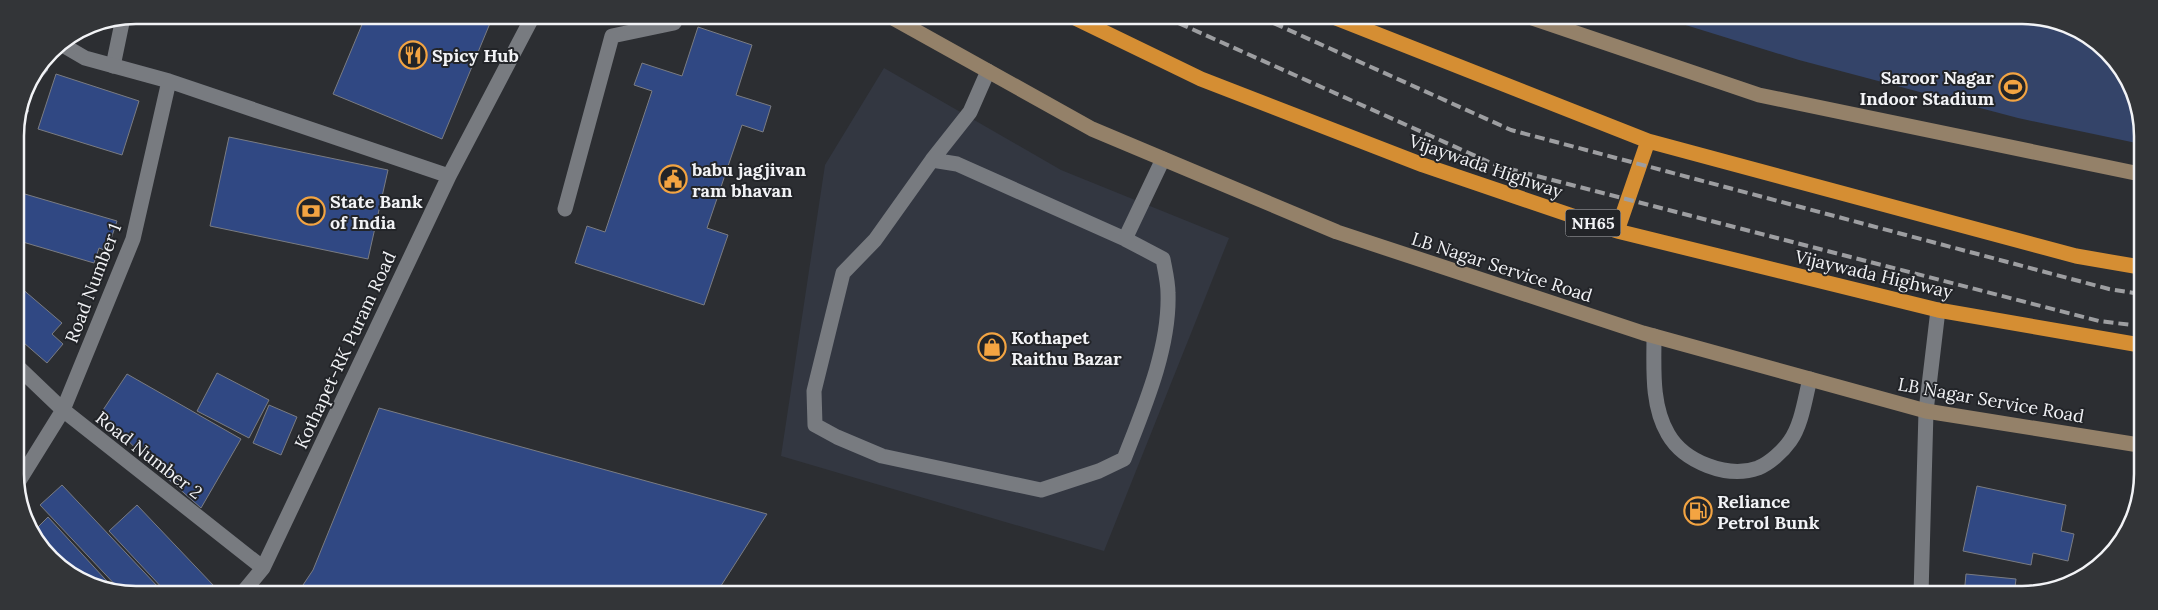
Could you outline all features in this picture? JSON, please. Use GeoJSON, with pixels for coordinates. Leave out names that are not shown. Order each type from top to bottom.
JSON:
{"type":"FeatureCollection","features":[{"type":"Feature","properties":{"kind":"highway","name":"Vijaywada Highway"},"geometry":{"type":"LineString","coordinates":[[1087,24],[1201,79],[1423,165],[1617,231],[1938,310],[2134,344]]}},
{"type":"Feature","properties":{"kind":"highway"},"geometry":{"type":"LineString","coordinates":[[1351,24],[1648,141],[2076,256],[2134,266]]}},
{"type":"Feature","properties":{"kind":"highway"},"geometry":{"type":"LineString","coordinates":[[1617,231],[1648,141]]}},
{"type":"Feature","properties":{"kind":"street","name":"Kothapet-RK Puram Road"},"geometry":{"type":"LineString","coordinates":[[248,586],[263,568],[449,176],[529,24]]}},
{"type":"Feature","properties":{"kind":"street"},"geometry":{"type":"LineString","coordinates":[[565,209],[612,36],[669,24]]}},
{"type":"Feature","properties":{"kind":"street","name":"LB Nagar Service Road"},"geometry":{"type":"LineString","coordinates":[[903,24],[1092,129],[1337,232],[1654,336],[1926,411],[2134,445]]}},
{"type":"Feature","properties":{"kind":"street"},"geometry":{"type":"LineString","coordinates":[[1550,24],[1760,95],[2134,173]]}},
{"type":"Feature","properties":{"kind":"street"},"geometry":{"type":"LineString","coordinates":[[113,66],[122,25]]}},
{"type":"Feature","properties":{"kind":"street"},"geometry":{"type":"LineString","coordinates":[[68,48],[85,58],[169,81],[449,176]]}},
{"type":"Feature","properties":{"kind":"street"},"geometry":{"type":"LineString","coordinates":[[932,160],[957,164],[1125,239],[1163,259],[1168,293],[1165,331],[1150,394],[1124,459],[1099,471],[1041,490],[882,456],[837,437],[815,425],[814,392],[843,273],[875,240],[932,160],[970,112],[988,71]]}},
{"type":"Feature","properties":{"kind":"street","name":"Road Number 1"},"geometry":{"type":"LineString","coordinates":[[24,473],[63,410],[133,239],[169,81]]}},
{"type":"Feature","properties":{"kind":"street"},"geometry":{"type":"LineString","coordinates":[[1125,239],[1164,159]]}},
{"type":"Feature","properties":{"kind":"street"},"geometry":{"type":"LineString","coordinates":[[1921,586],[1926,411],[1938,310]]}},
{"type":"Feature","properties":{"kind":"street"},"geometry":{"type":"LineString","coordinates":[[1654,336],[1656,398],[1668,434],[1686,454],[1720,470],[1738,471],[1759,468],[1778,455],[1791,440],[1810,379]]}},
{"type":"Feature","properties":{"kind":"street","name":"Road Number 2"},"geometry":{"type":"LineString","coordinates":[[24,373],[63,410],[263,568]]}},
{"type":"Feature","properties":{"kind":"shaded area","name":"Saroor Nagar Indoor Stadium"},"geometry":{"type":"Polygon","coordinates":[[[1682,24],[2022,24],[2051,28],[2065,32],[2090,47],[2106,62],[2115,74],[2123,86],[2132,114],[2134,143],[2018,118],[1799,60],[1682,24]]]}},
{"type":"Feature","properties":{"kind":"shaded area","name":"Kothapet Raithu Bazar"},"geometry":{"type":"Polygon","coordinates":[[[884,68],[1061,170],[1229,238],[1104,551],[781,456],[825,165],[884,68]]]}},
{"type":"Feature","properties":{"kind":"building","name":"Spicy Hub"},"geometry":{"type":"Polygon","coordinates":[[[362,24],[490,24],[442,139],[333,94],[362,24]]]}},
{"type":"Feature","properties":{"kind":"building","name":"babu jagjivan ram bhavan"},"geometry":{"type":"Polygon","coordinates":[[[698,27],[752,45],[736,95],[771,106],[763,132],[742,125],[707,228],[728,235],[704,305],[575,263],[587,226],[605,232],[652,91],[634,85],[642,63],[682,76],[698,27]]]}},
{"type":"Feature","properties":{"kind":"building"},"geometry":{"type":"Polygon","coordinates":[[[56,74],[139,101],[122,155],[38,129],[56,74]]]}},
{"type":"Feature","properties":{"kind":"building"},"geometry":{"type":"Polygon","coordinates":[[[229,137],[388,170],[368,259],[210,226],[229,137]]]}},
{"type":"Feature","properties":{"kind":"building"},"geometry":{"type":"Polygon","coordinates":[[[24,194],[117,221],[107,251],[99,248],[94,263],[24,242],[24,194]]]}},
{"type":"Feature","properties":{"kind":"building"},"geometry":{"type":"Polygon","coordinates":[[[24,290],[62,323],[52,334],[63,344],[47,363],[24,343],[24,290]]]}},
{"type":"Feature","properties":{"kind":"building"},"geometry":{"type":"Polygon","coordinates":[[[217,373],[269,400],[249,438],[197,411],[217,373]]]}},
{"type":"Feature","properties":{"kind":"building"},"geometry":{"type":"Polygon","coordinates":[[[127,374],[241,439],[201,508],[149,462],[101,413],[127,374]]]}},
{"type":"Feature","properties":{"kind":"building"},"geometry":{"type":"Polygon","coordinates":[[[269,405],[297,417],[281,455],[253,443],[269,405]]]}},
{"type":"Feature","properties":{"kind":"building"},"geometry":{"type":"Polygon","coordinates":[[[379,408],[767,514],[721,586],[302,586],[313,570],[379,408]]]}},
{"type":"Feature","properties":{"kind":"building"},"geometry":{"type":"Polygon","coordinates":[[[62,485],[157,586],[114,583],[40,505],[62,485]]]}},
{"type":"Feature","properties":{"kind":"building"},"geometry":{"type":"Polygon","coordinates":[[[1977,486],[2066,505],[2061,531],[2074,534],[2068,561],[2033,553],[2031,565],[1963,551],[1977,486]]]}},
{"type":"Feature","properties":{"kind":"building"},"geometry":{"type":"Polygon","coordinates":[[[137,505],[214,586],[160,586],[109,531],[137,505]]]}},
{"type":"Feature","properties":{"kind":"building"},"geometry":{"type":"Polygon","coordinates":[[[48,517],[108,582],[93,578],[68,563],[47,542],[37,528],[48,517]]]}},
{"type":"Feature","properties":{"kind":"building"},"geometry":{"type":"Polygon","coordinates":[[[1966,574],[2016,579],[2015,586],[1965,586],[1966,574]]]}},
{"type":"Feature","properties":{"kind":"railway"},"geometry":{"type":"LineString","coordinates":[[1181,24],[1498,166],[2099,321],[2134,325]]}},
{"type":"Feature","properties":{"kind":"railway"},"geometry":{"type":"LineString","coordinates":[[1276,24],[1511,130],[2109,289],[2134,293]]}},
{"type":"Feature","properties":{"kind":"place","name":"Spicy Hub"},"geometry":{"type":"Point","coordinates":[413,55]}},
{"type":"Feature","properties":{"kind":"place","name":"Saroor Nagar Indoor Stadium"},"geometry":{"type":"Point","coordinates":[2013,87]}},
{"type":"Feature","properties":{"kind":"place","name":"babu jagjivan ram bhavan"},"geometry":{"type":"Point","coordinates":[673,179]}},
{"type":"Feature","properties":{"kind":"place","name":"State Bank of India"},"geometry":{"type":"Point","coordinates":[311,211]}},
{"type":"Feature","properties":{"kind":"place","name":"Kothapet Raithu Bazar"},"geometry":{"type":"Point","coordinates":[992,347]}},
{"type":"Feature","properties":{"kind":"place","name":"Reliance Petrol Bunk"},"geometry":{"type":"Point","coordinates":[1698,511]}}]}
